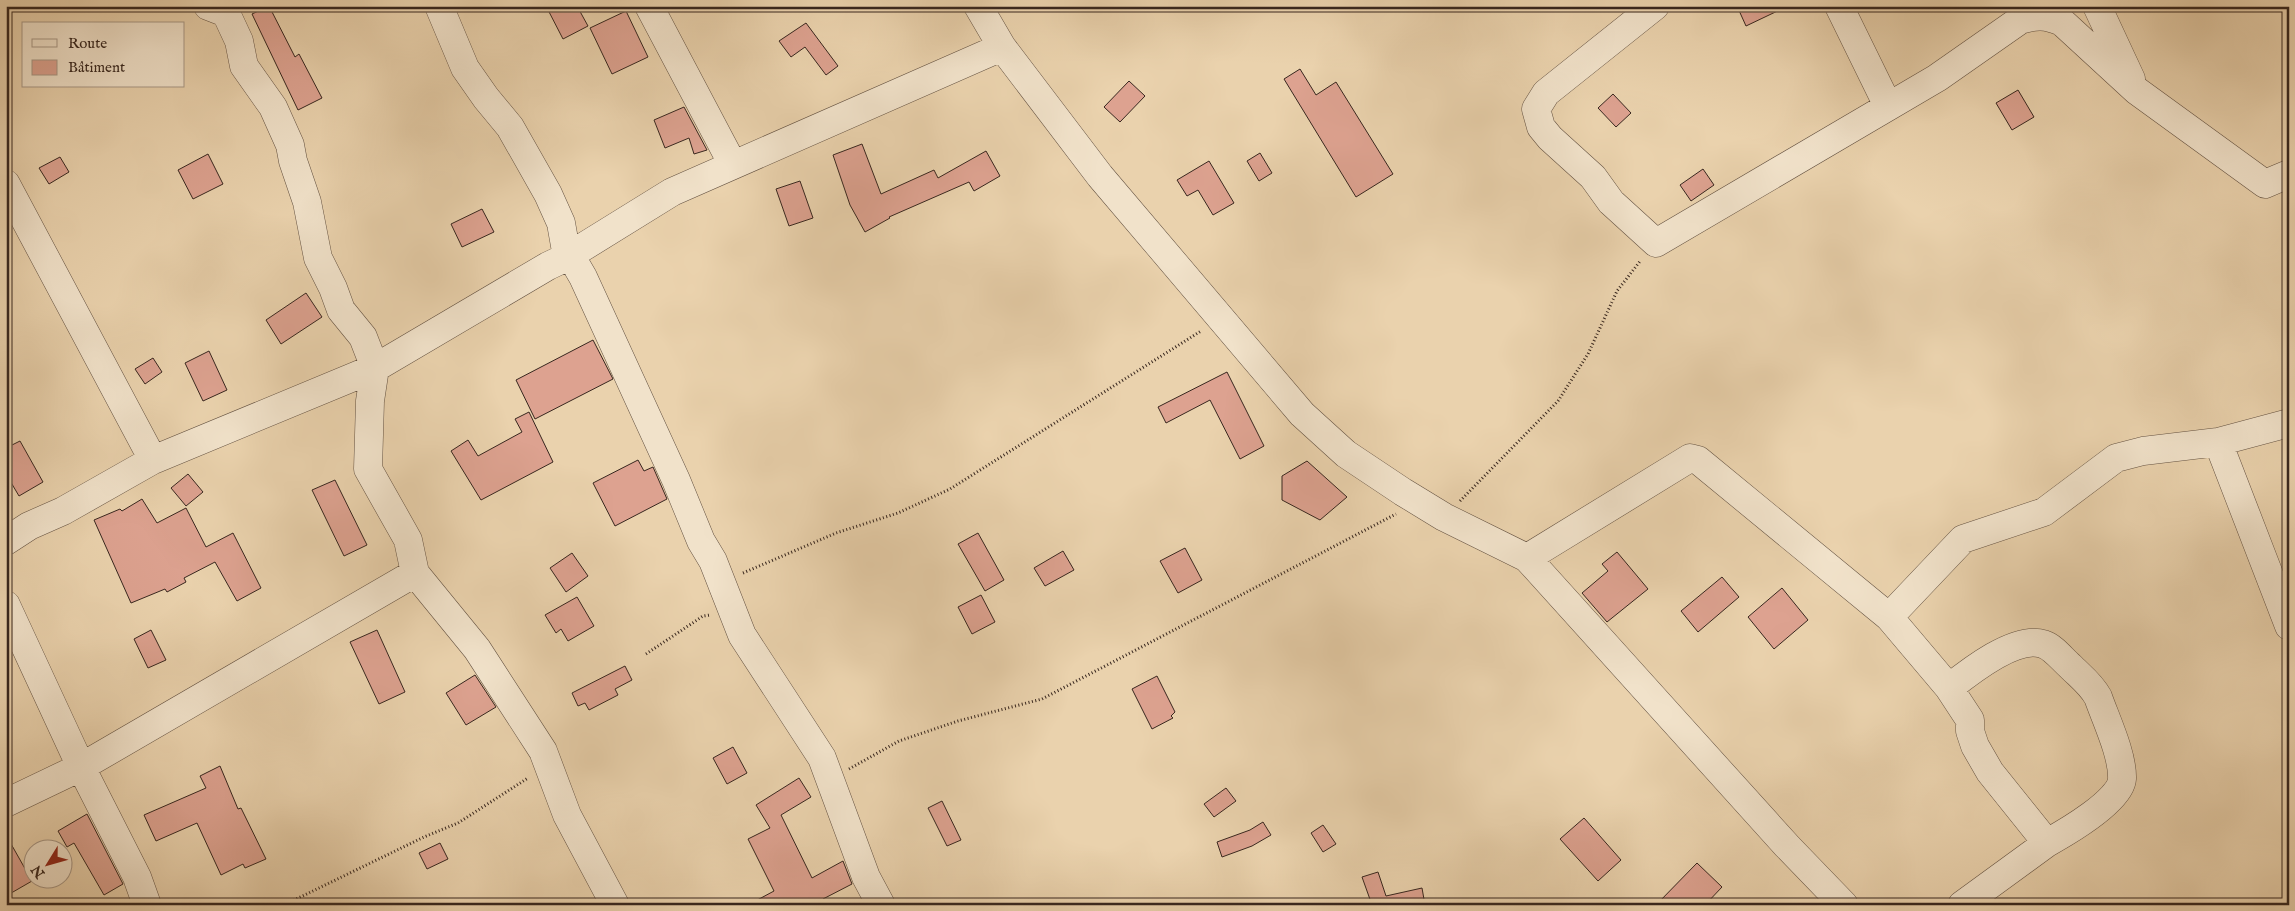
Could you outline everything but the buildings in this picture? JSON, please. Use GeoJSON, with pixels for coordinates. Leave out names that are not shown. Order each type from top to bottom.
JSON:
{"type":"FeatureCollection","features":[{"type":"Feature","properties":{"kind":"street"},"geometry":{"type":"LineString","coordinates":[[208,6],[226,12],[239,41],[244,66],[274,107],[290,145],[293,161],[307,202],[318,258],[333,288],[341,310],[363,337],[375,368],[370,401],[368,469],[408,540],[415,573],[477,649],[543,751],[567,816],[615,905]]}},
{"type":"Feature","properties":{"kind":"street"},"geometry":{"type":"LineString","coordinates":[[439,6],[465,68],[510,127],[548,194],[562,224],[567,257],[576,265],[583,277],[676,480],[701,541],[713,561],[742,635],[819,751],[866,876],[881,905]]}},
{"type":"Feature","properties":{"kind":"street"},"geometry":{"type":"LineString","coordinates":[[649,6],[733,165]]}},
{"type":"Feature","properties":{"kind":"street"},"geometry":{"type":"LineString","coordinates":[[978,6],[1002,47],[1100,176],[1302,414],[1346,454],[1419,502],[1444,517],[1527,558],[1787,846],[1844,905]]}},
{"type":"Feature","properties":{"kind":"street"},"geometry":{"type":"LineString","coordinates":[[1656,6],[1546,93],[1536,109],[1541,127],[1550,138],[1593,177],[1612,202],[1656,243],[1937,78],[2020,20],[2036,15],[2050,17],[2062,22],[2137,91],[2265,184],[2289,174]]}},
{"type":"Feature","properties":{"kind":"street"},"geometry":{"type":"LineString","coordinates":[[1839,6],[1888,106]]}},
{"type":"Feature","properties":{"kind":"street"},"geometry":{"type":"LineString","coordinates":[[2097,6],[2137,91]]}},
{"type":"Feature","properties":{"kind":"street"},"geometry":{"type":"LineString","coordinates":[[6,541],[29,526],[63,510],[153,460],[375,368],[548,266],[567,257],[672,192],[1002,47]]}},
{"type":"Feature","properties":{"kind":"street"},"geometry":{"type":"LineString","coordinates":[[6,184],[153,460]]}},
{"type":"Feature","properties":{"kind":"street"},"geometry":{"type":"LineString","coordinates":[[1890,617],[1963,539],[2044,512],[2116,458],[2143,451],[2218,442],[2289,423]]}},
{"type":"Feature","properties":{"kind":"street"},"geometry":{"type":"LineString","coordinates":[[2218,442],[2289,626]]}},
{"type":"Feature","properties":{"kind":"street"},"geometry":{"type":"LineString","coordinates":[[1527,558],[1690,458],[1698,460],[1890,617],[1949,688],[1970,720],[1970,731],[1975,746],[1990,772],[2047,843]]}},
{"type":"Feature","properties":{"kind":"street"},"geometry":{"type":"LineString","coordinates":[[6,802],[81,768],[415,573]]}},
{"type":"Feature","properties":{"kind":"street"},"geometry":{"type":"LineString","coordinates":[[6,605],[81,768],[137,877],[147,905]]}},
{"type":"Feature","properties":{"kind":"street"},"geometry":{"type":"LineString","coordinates":[[1949,688],[1981,664],[2028,642],[2043,644],[2054,651],[2092,687],[2098,697],[2120,764],[2122,781],[2108,801],[2077,826],[2047,843],[1962,905]]}},
{"type":"Feature","properties":{"kind":"path"},"geometry":{"type":"LineString","coordinates":[[1444,517],[1558,401],[1588,354],[1617,291],[1656,243]]}},
{"type":"Feature","properties":{"kind":"path"},"geometry":{"type":"LineString","coordinates":[[722,582],[836,533],[898,513],[950,489],[1221,318]]}},
{"type":"Feature","properties":{"kind":"path"},"geometry":{"type":"LineString","coordinates":[[831,779],[899,741],[958,721],[1042,699],[1419,502]]}},
{"type":"Feature","properties":{"kind":"path"},"geometry":{"type":"LineString","coordinates":[[646,654],[703,616],[732,610]]}},
{"type":"Feature","properties":{"kind":"path"},"geometry":{"type":"LineString","coordinates":[[284,905],[424,837],[458,823],[527,780],[543,751]]}}]}
